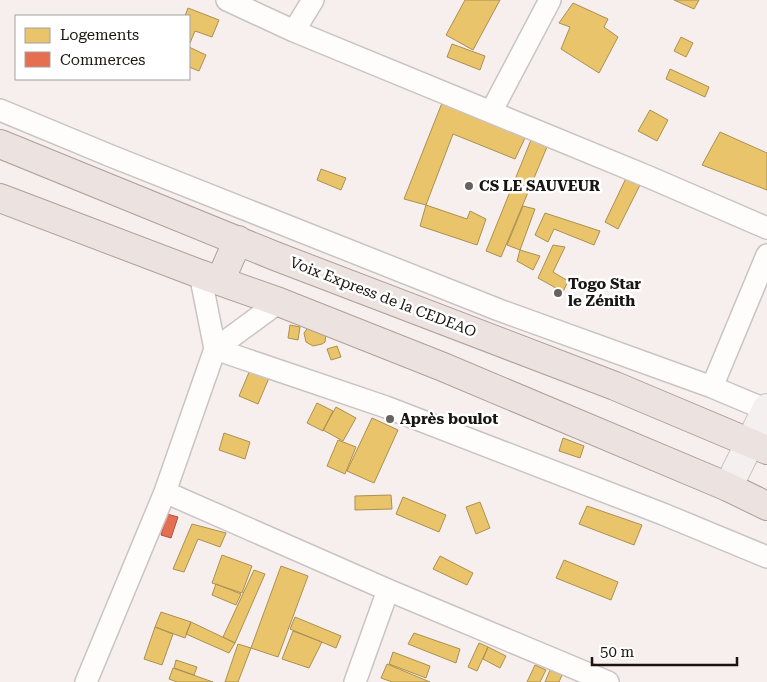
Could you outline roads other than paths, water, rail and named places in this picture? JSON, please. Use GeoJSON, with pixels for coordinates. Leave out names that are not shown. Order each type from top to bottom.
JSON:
{"type":"FeatureCollection","features":[{"type":"Feature","properties":{"kind":"main road","name":"Voix Express de la CEDEAO"},"geometry":{"type":"LineString","coordinates":[[0,144],[238,240],[615,386],[758,447]]}},
{"type":"Feature","properties":{"kind":"main road"},"geometry":{"type":"LineString","coordinates":[[0,198],[210,278],[280,302],[443,367],[767,506]]}},
{"type":"Feature","properties":{"kind":"main road"},"geometry":{"type":"LineString","coordinates":[[210,278],[238,240]]}},
{"type":"Feature","properties":{"kind":"street"},"geometry":{"type":"LineString","coordinates":[[227,0],[294,31],[649,177],[767,228]]}},
{"type":"Feature","properties":{"kind":"street"},"geometry":{"type":"LineString","coordinates":[[294,31],[313,0]]}},
{"type":"Feature","properties":{"kind":"street"},"geometry":{"type":"LineString","coordinates":[[490,112],[550,0]]}},
{"type":"Feature","properties":{"kind":"street"},"geometry":{"type":"LineString","coordinates":[[0,110],[120,160],[499,310],[712,387],[767,409],[758,447],[728,488]]}},
{"type":"Feature","properties":{"kind":"street"},"geometry":{"type":"LineString","coordinates":[[712,387],[767,255]]}},
{"type":"Feature","properties":{"kind":"street"},"geometry":{"type":"LineString","coordinates":[[86,682],[165,492],[215,350],[210,278]]}},
{"type":"Feature","properties":{"kind":"street"},"geometry":{"type":"LineString","coordinates":[[215,350],[280,302]]}},
{"type":"Feature","properties":{"kind":"street"},"geometry":{"type":"LineString","coordinates":[[215,350],[386,407],[663,514],[767,557]]}},
{"type":"Feature","properties":{"kind":"street"},"geometry":{"type":"LineString","coordinates":[[165,492],[388,590],[608,682]]}},
{"type":"Feature","properties":{"kind":"street"},"geometry":{"type":"LineString","coordinates":[[355,682],[388,590]]}},
{"type":"Feature","properties":{"kind":"place","name":"CS LE SAUVEUR"},"geometry":{"type":"Point","coordinates":[469,186]}},
{"type":"Feature","properties":{"kind":"place","name":"Togo Star le Zénith"},"geometry":{"type":"Point","coordinates":[558,293]}},
{"type":"Feature","properties":{"kind":"place","name":"Après boulot"},"geometry":{"type":"Point","coordinates":[390,419]}}]}
